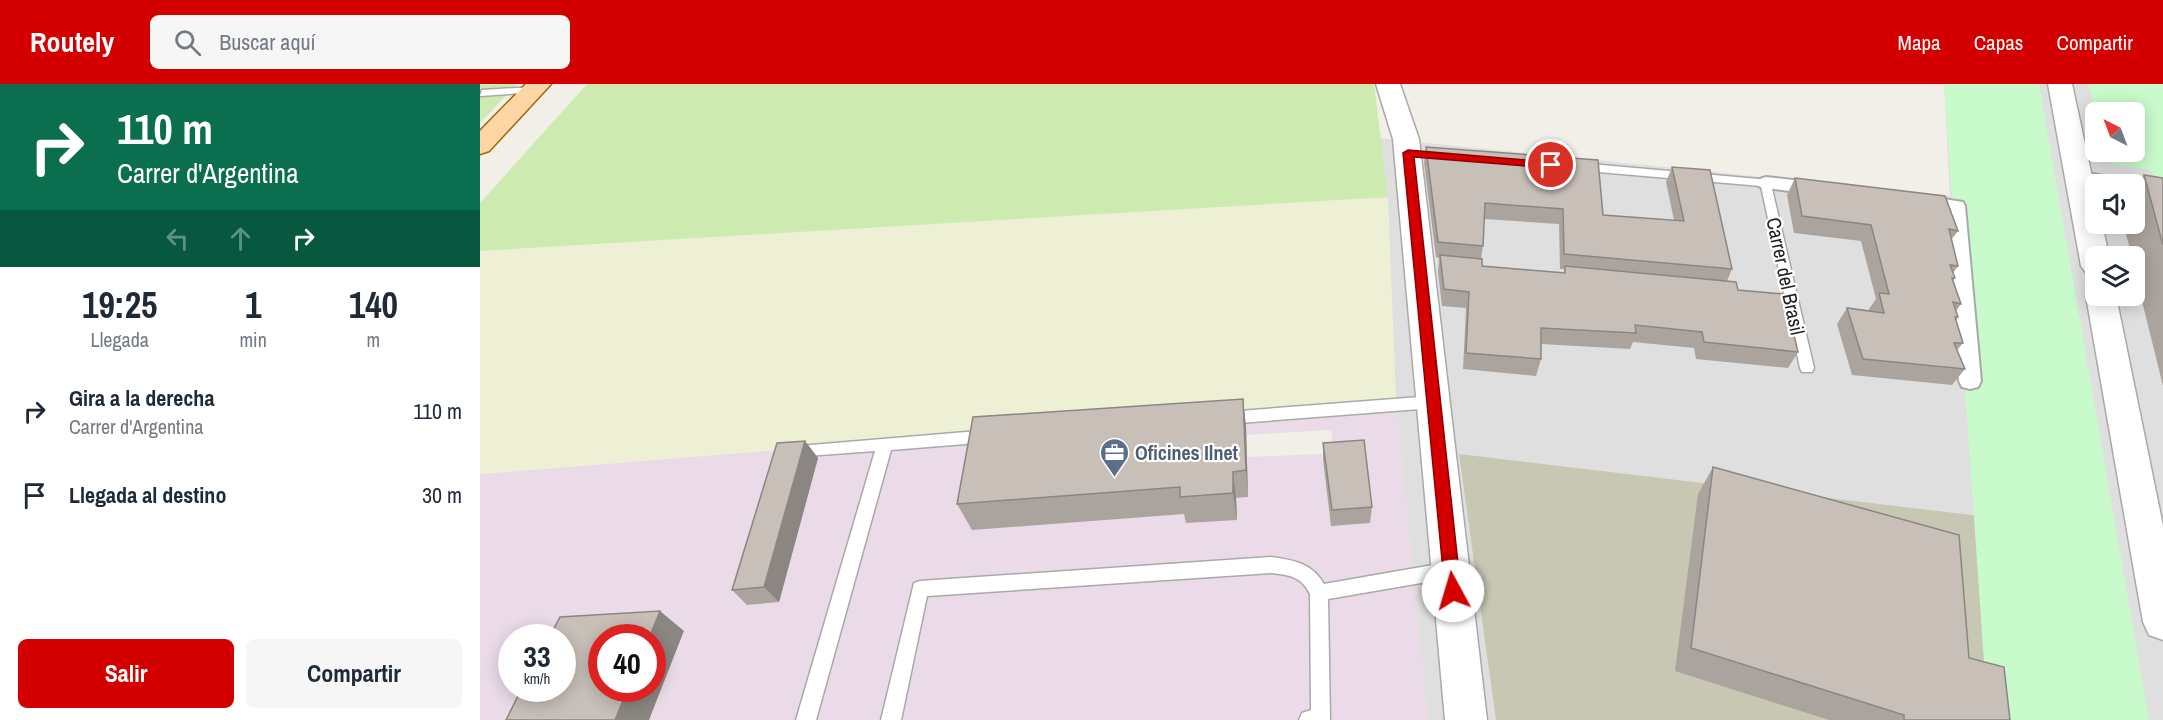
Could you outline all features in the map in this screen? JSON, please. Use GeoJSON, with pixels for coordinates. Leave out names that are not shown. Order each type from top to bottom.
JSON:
{"type":"FeatureCollection","features":[{"type":"Feature","properties":{"kind":"main road"},"geometry":{"type":"LineString","coordinates":[[480,146],[536,87]]}},
{"type":"Feature","properties":{"kind":"street"},"geometry":{"type":"LineString","coordinates":[[1388,84],[1406,139],[1414,154],[1433,402],[1466,720]]}},
{"type":"Feature","properties":{"kind":"street"},"geometry":{"type":"LineString","coordinates":[[2060,84],[2092,246]]}},
{"type":"Feature","properties":{"kind":"street"},"geometry":{"type":"LineString","coordinates":[[2079,178],[2085,179]]}},
{"type":"Feature","properties":{"kind":"street"},"geometry":{"type":"LineString","coordinates":[[1766,183],[1838,192]]}},
{"type":"Feature","properties":{"kind":"street"},"geometry":{"type":"LineString","coordinates":[[1897,199],[1956,206],[1970,381]]}},
{"type":"Feature","properties":{"kind":"street"},"geometry":{"type":"LineString","coordinates":[[2103,306],[2163,622]]}},
{"type":"Feature","properties":{"kind":"lane"},"geometry":{"type":"LineString","coordinates":[[482,93],[536,87]]}},
{"type":"Feature","properties":{"kind":"lane"},"geometry":{"type":"LineString","coordinates":[[1563,166],[1766,183]]}},
{"type":"Feature","properties":{"kind":"lane","name":"Carrer del Brasil"},"geometry":{"type":"LineString","coordinates":[[1766,183],[1784,297],[1808,368]]}},
{"type":"Feature","properties":{"kind":"lane"},"geometry":{"type":"LineString","coordinates":[[1206,419],[1433,402]]}},
{"type":"Feature","properties":{"kind":"lane"},"geometry":{"type":"LineString","coordinates":[[780,452],[1004,435]]}},
{"type":"Feature","properties":{"kind":"lane"},"geometry":{"type":"LineString","coordinates":[[806,720],[885,444]]}},
{"type":"Feature","properties":{"kind":"lane"},"geometry":{"type":"LineString","coordinates":[[891,720],[920,589],[1271,564],[1299,568],[1312,578],[1319,594],[1320,719],[1309,720]]}},
{"type":"Feature","properties":{"kind":"lane"},"geometry":{"type":"LineString","coordinates":[[1319,594],[1450,570]]}},
{"type":"Feature","properties":{"kind":"shaded area"},"geometry":{"type":"Polygon","coordinates":[[[1944,84],[2163,84],[2163,720],[1398,720],[1358,136],[1950,196],[1944,84]]]}},
{"type":"Feature","properties":{"kind":"shaded area"},"geometry":{"type":"Polygon","coordinates":[[[1388,197],[1396,400],[480,474],[480,251],[1388,197]]]}},
{"type":"Feature","properties":{"kind":"shaded area"},"geometry":{"type":"Polygon","coordinates":[[[1396,400],[1428,720],[649,720],[656,702],[666,702],[666,677],[684,632],[666,633],[666,624],[588,624],[588,635],[576,636],[576,624],[498,624],[498,702],[555,702],[546,720],[480,720],[480,474],[1396,400]],[[1331,430],[1246,435],[1186,513],[1236,520],[1236,498],[1248,497],[1247,457],[1322,454],[1331,525],[1335,459],[1331,430]],[[808,494],[748,605],[779,601],[808,494]]]}},
{"type":"Feature","properties":{"kind":"shaded area"},"geometry":{"type":"Polygon","coordinates":[[[1459,454],[2005,519],[1991,720],[1496,720],[1459,454]]]}},
{"type":"Feature","properties":{"kind":"green space"},"geometry":{"type":"Polygon","coordinates":[[[480,84],[517,84],[480,123],[480,84]]]}},
{"type":"Feature","properties":{"kind":"green space"},"geometry":{"type":"Polygon","coordinates":[[[587,84],[1374,84],[1388,197],[480,251],[480,203],[587,84]]]}},
{"type":"Feature","properties":{"kind":"green space"},"geometry":{"type":"Polygon","coordinates":[[[1944,84],[2039,84],[2149,720],[1988,720],[1944,84]]]}},
{"type":"Feature","properties":{"kind":"green space"},"geometry":{"type":"Polygon","coordinates":[[[2088,84],[2163,84],[2163,186],[2158,186],[2151,170],[2111,164],[2110,162],[2145,162],[2145,102],[2093,102],[2088,84]]]}},
{"type":"Feature","properties":{"kind":"building"},"geometry":{"type":"Polygon","coordinates":[[[1426,147],[1598,160],[1603,215],[1684,221],[1672,167],[1710,170],[1732,269],[1564,254],[1563,209],[1485,203],[1483,246],[1438,242],[1426,147]]]}},
{"type":"Feature","properties":{"kind":"building"},"geometry":{"type":"Polygon","coordinates":[[[2145,175],[2163,178],[2163,245],[2145,179],[2145,175]]]}},
{"type":"Feature","properties":{"kind":"building"},"geometry":{"type":"Polygon","coordinates":[[[1795,178],[1945,196],[1958,231],[1949,229],[1958,266],[1950,265],[1961,304],[1953,302],[1963,343],[1954,343],[1965,369],[1863,359],[1847,308],[1884,313],[1879,293],[1889,294],[1871,225],[1802,216],[1795,178]]]}},
{"type":"Feature","properties":{"kind":"building"},"geometry":{"type":"Polygon","coordinates":[[[1440,255],[1482,259],[1482,266],[1565,273],[1565,266],[1736,282],[1738,290],[1784,294],[1798,352],[1704,342],[1702,332],[1635,325],[1636,333],[1541,328],[1541,359],[1466,353],[1469,292],[1444,289],[1440,255]]]}},
{"type":"Feature","properties":{"kind":"building","name":"Oficines Ilnet"},"geometry":{"type":"Polygon","coordinates":[[[1243,399],[1246,470],[1233,472],[1233,493],[1180,497],[1180,487],[957,504],[973,417],[1243,399]]]}},
{"type":"Feature","properties":{"kind":"building"},"geometry":{"type":"Polygon","coordinates":[[[1364,440],[1372,507],[1332,510],[1323,443],[1364,440]]]}},
{"type":"Feature","properties":{"kind":"building"},"geometry":{"type":"Polygon","coordinates":[[[805,441],[764,587],[732,590],[777,443],[805,441]]]}},
{"type":"Feature","properties":{"kind":"building"},"geometry":{"type":"Polygon","coordinates":[[[1713,467],[1959,535],[1969,658],[2004,667],[2010,720],[1904,720],[1904,715],[1691,648],[1713,467]]]}},
{"type":"Feature","properties":{"kind":"building"},"geometry":{"type":"Polygon","coordinates":[[[660,611],[655,624],[588,624],[588,702],[622,702],[615,720],[506,720],[515,702],[576,702],[576,624],[556,624],[560,617],[660,611]]]}},
{"type":"Feature","properties":{"kind":"place","name":"Oficines Ilnet"},"geometry":{"type":"Point","coordinates":[1114,478]}},
{"type":"Feature","properties":{"kind":"route"},"geometry":{"type":"LineString","coordinates":[[1453,591],[1408,153],[1551,165]]}}]}
